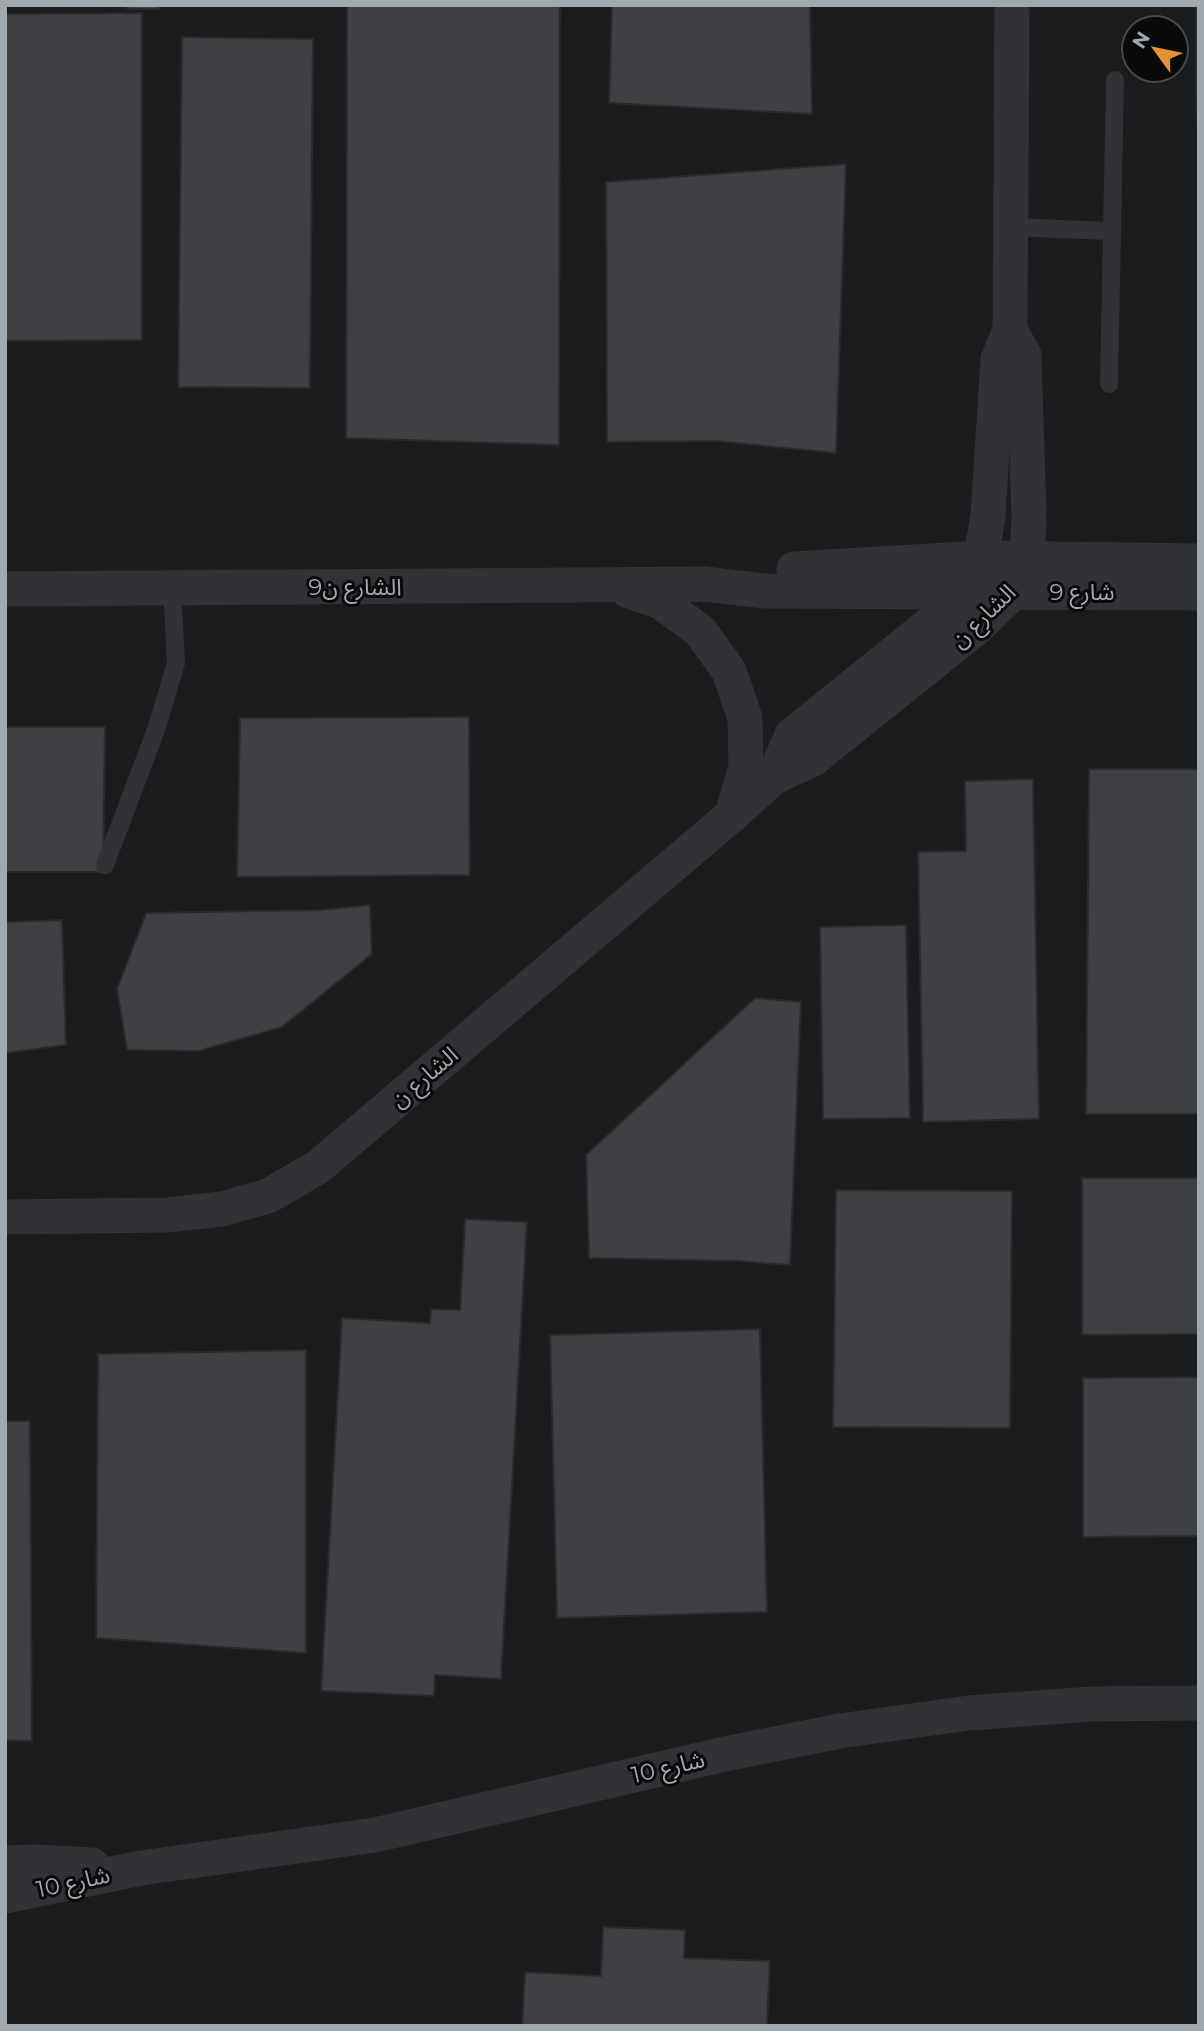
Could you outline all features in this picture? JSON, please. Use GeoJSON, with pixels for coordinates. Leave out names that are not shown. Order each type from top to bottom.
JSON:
{"type":"FeatureCollection","features":[{"type":"Feature","properties":{"kind":"street","name":"الشارع ن"},"geometry":{"type":"LineString","coordinates":[[774,776],[792,735],[947,610],[965,591],[981,558],[988,516],[998,359],[1010,330],[1012,5]]}},
{"type":"Feature","properties":{"kind":"street","name":"الشارع ن"},"geometry":{"type":"LineString","coordinates":[[5,1217],[167,1215],[222,1209],[268,1196],[318,1167],[732,815],[774,776],[813,760],[975,628],[1014,592],[1023,577],[1027,558],[1029,517],[1024,355],[1010,330]]}},
{"type":"Feature","properties":{"kind":"street","name":"شارع 9"},"geometry":{"type":"LineString","coordinates":[[981,558],[1199,561]]}},
{"type":"Feature","properties":{"kind":"street","name":"الشارع ن9"},"geometry":{"type":"LineString","coordinates":[[704,584],[771,571],[981,558]]}},
{"type":"Feature","properties":{"kind":"street","name":"الشارع ن9"},"geometry":{"type":"LineString","coordinates":[[5,589],[704,584],[766,591],[965,591]]}},
{"type":"Feature","properties":{"kind":"street"},"geometry":{"type":"LineString","coordinates":[[614,586],[661,602],[700,631],[729,671],[745,718],[746,767],[732,815]]}},
{"type":"Feature","properties":{"kind":"street","name":"شارع 9"},"geometry":{"type":"LineString","coordinates":[[965,591],[1199,593]]}},
{"type":"Feature","properties":{"kind":"street","name":"شارع 10"},"geometry":{"type":"LineString","coordinates":[[5,1896],[141,1868],[376,1835],[724,1754],[840,1731],[969,1713],[1091,1704],[1199,1703]]}},
{"type":"Feature","properties":{"kind":"street","name":"شارع 10"},"geometry":{"type":"LineString","coordinates":[[5,1863],[141,1868]]}},
{"type":"Feature","properties":{"kind":"lane"},"geometry":{"type":"LineString","coordinates":[[1109,384],[1115,80]]}},
{"type":"Feature","properties":{"kind":"lane"},"geometry":{"type":"LineString","coordinates":[[1010,227],[1111,231]]}},
{"type":"Feature","properties":{"kind":"lane"},"geometry":{"type":"LineString","coordinates":[[105,865],[157,727],[176,663],[172,588]]}},
{"type":"Feature","properties":{"kind":"shaded area"},"geometry":{"type":"Polygon","coordinates":[[[5,5],[1199,5],[1199,2026],[5,2026],[5,5]]]}},
{"type":"Feature","properties":{"kind":"building"},"geometry":{"type":"Polygon","coordinates":[[[118,5],[159,5],[159,9],[130,9],[118,5]]]}},
{"type":"Feature","properties":{"kind":"building"},"geometry":{"type":"Polygon","coordinates":[[[347,5],[560,5],[559,445],[346,438],[347,5]]]}},
{"type":"Feature","properties":{"kind":"building"},"geometry":{"type":"Polygon","coordinates":[[[612,5],[810,5],[812,114],[609,103],[612,5]]]}},
{"type":"Feature","properties":{"kind":"building"},"geometry":{"type":"Polygon","coordinates":[[[1196,5],[1199,5],[1199,178],[1196,91],[1196,5]]]}},
{"type":"Feature","properties":{"kind":"building"},"geometry":{"type":"Polygon","coordinates":[[[142,13],[142,340],[5,341],[5,14],[142,13]]]}},
{"type":"Feature","properties":{"kind":"building"},"geometry":{"type":"Polygon","coordinates":[[[182,37],[313,39],[310,388],[178,387],[182,37]]]}},
{"type":"Feature","properties":{"kind":"building"},"geometry":{"type":"Polygon","coordinates":[[[846,164],[836,453],[715,441],[607,442],[606,182],[846,164]]]}},
{"type":"Feature","properties":{"kind":"building"},"geometry":{"type":"Polygon","coordinates":[[[469,717],[470,875],[237,877],[240,718],[469,717]]]}},
{"type":"Feature","properties":{"kind":"building"},"geometry":{"type":"Polygon","coordinates":[[[5,727],[105,727],[103,872],[5,872],[5,727]]]}},
{"type":"Feature","properties":{"kind":"building"},"geometry":{"type":"Polygon","coordinates":[[[1089,769],[1199,769],[1199,1114],[1086,1114],[1089,769]]]}},
{"type":"Feature","properties":{"kind":"building"},"geometry":{"type":"Polygon","coordinates":[[[1033,779],[1039,1119],[923,1122],[918,852],[966,851],[965,781],[1033,779]]]}},
{"type":"Feature","properties":{"kind":"building"},"geometry":{"type":"Polygon","coordinates":[[[370,905],[372,954],[282,1027],[198,1051],[127,1050],[117,989],[146,913],[320,910],[370,905]]]}},
{"type":"Feature","properties":{"kind":"building"},"geometry":{"type":"Polygon","coordinates":[[[62,920],[66,1045],[5,1053],[5,922],[62,920]]]}},
{"type":"Feature","properties":{"kind":"building"},"geometry":{"type":"Polygon","coordinates":[[[906,925],[910,1118],[823,1119],[820,927],[906,925]]]}},
{"type":"Feature","properties":{"kind":"building"},"geometry":{"type":"Polygon","coordinates":[[[755,998],[801,1002],[790,1265],[737,1261],[589,1258],[586,1155],[755,998]]]}},
{"type":"Feature","properties":{"kind":"building"},"geometry":{"type":"Polygon","coordinates":[[[1082,1178],[1199,1178],[1199,1334],[1082,1335],[1082,1178]]]}},
{"type":"Feature","properties":{"kind":"building"},"geometry":{"type":"Polygon","coordinates":[[[836,1190],[1012,1191],[1010,1428],[833,1427],[836,1190]]]}},
{"type":"Feature","properties":{"kind":"building"},"geometry":{"type":"Polygon","coordinates":[[[465,1219],[527,1222],[501,1679],[435,1675],[434,1696],[321,1691],[342,1318],[430,1323],[431,1309],[460,1310],[465,1219]]]}},
{"type":"Feature","properties":{"kind":"building"},"geometry":{"type":"Polygon","coordinates":[[[760,1329],[767,1612],[557,1618],[550,1335],[760,1329]]]}},
{"type":"Feature","properties":{"kind":"building"},"geometry":{"type":"Polygon","coordinates":[[[306,1350],[306,1653],[96,1638],[98,1354],[306,1350]]]}},
{"type":"Feature","properties":{"kind":"building"},"geometry":{"type":"Polygon","coordinates":[[[1199,1377],[1199,1536],[1083,1537],[1083,1378],[1199,1377]]]}},
{"type":"Feature","properties":{"kind":"building"},"geometry":{"type":"Polygon","coordinates":[[[5,1421],[30,1421],[32,1741],[5,1740],[5,1421]]]}},
{"type":"Feature","properties":{"kind":"building"},"geometry":{"type":"Polygon","coordinates":[[[603,1927],[685,1930],[684,1958],[770,1961],[767,2026],[522,2026],[525,1972],[601,1976],[603,1927]]]}}]}
